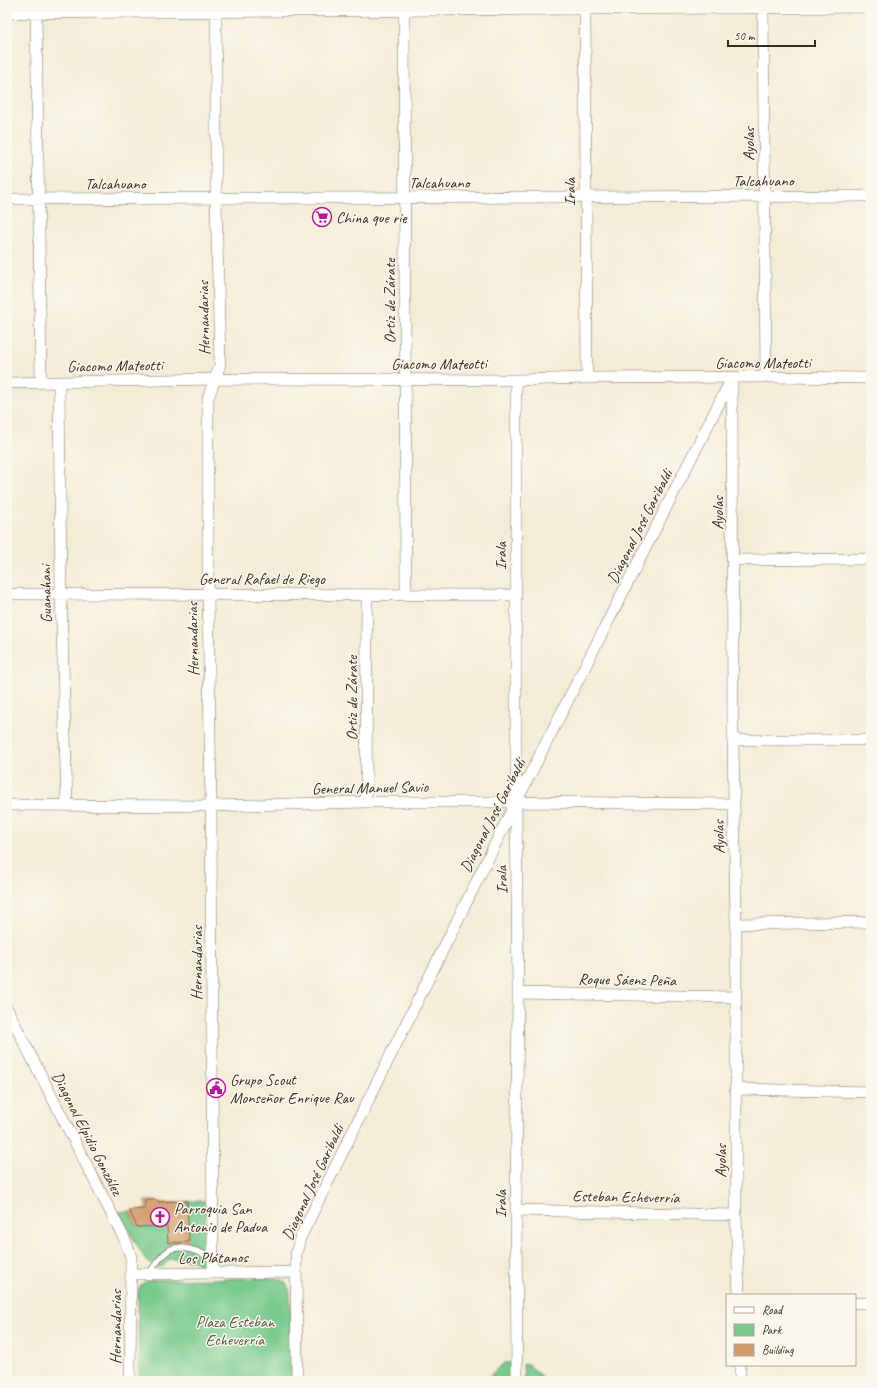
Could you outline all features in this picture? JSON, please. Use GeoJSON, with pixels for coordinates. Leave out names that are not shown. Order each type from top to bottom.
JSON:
{"type":"FeatureCollection","features":[{"type":"Feature","properties":{"kind":"street"},"geometry":{"type":"LineString","coordinates":[[7,13],[36,10],[871,7]]}},
{"type":"Feature","properties":{"kind":"street","name":"Irala"},"geometry":{"type":"LineString","coordinates":[[584,8],[587,378]]}},
{"type":"Feature","properties":{"kind":"street","name":"Ayolas"},"geometry":{"type":"LineString","coordinates":[[763,8],[766,377]]}},
{"type":"Feature","properties":{"kind":"street","name":"Hernandarias"},"geometry":{"type":"LineString","coordinates":[[213,1273],[208,398],[220,365],[216,199],[216,9]]}},
{"type":"Feature","properties":{"kind":"street","name":"Ortiz de Zárate"},"geometry":{"type":"LineString","coordinates":[[404,9],[406,595]]}},
{"type":"Feature","properties":{"kind":"street"},"geometry":{"type":"LineString","coordinates":[[36,10],[41,382]]}},
{"type":"Feature","properties":{"kind":"street","name":"Talcahuano"},"geometry":{"type":"LineString","coordinates":[[7,199],[871,196]]}},
{"type":"Feature","properties":{"kind":"street","name":"Giacomo Mateotti"},"geometry":{"type":"LineString","coordinates":[[7,383],[215,379],[516,380],[587,378],[871,378]]}},
{"type":"Feature","properties":{"kind":"street","name":"Ayolas"},"geometry":{"type":"LineString","coordinates":[[732,378],[734,560],[733,740],[736,924],[735,1089],[736,1215],[739,1294]]}},
{"type":"Feature","properties":{"kind":"street","name":"Diagonal José Garibaldi"},"geometry":{"type":"LineString","coordinates":[[296,1272],[296,1254],[300,1238],[516,802],[732,378]]}},
{"type":"Feature","properties":{"kind":"street","name":"Irala"},"geometry":{"type":"LineString","coordinates":[[516,380],[516,802],[518,993],[516,1210],[517,1381]]}},
{"type":"Feature","properties":{"kind":"street","name":"Guanahani"},"geometry":{"type":"LineString","coordinates":[[59,383],[61,594],[67,805]]}},
{"type":"Feature","properties":{"kind":"street"},"geometry":{"type":"LineString","coordinates":[[734,560],[871,559]]}},
{"type":"Feature","properties":{"kind":"street","name":"General Rafael de Riego"},"geometry":{"type":"LineString","coordinates":[[7,594],[516,595]]}},
{"type":"Feature","properties":{"kind":"street","name":"Ortiz de Zárate"},"geometry":{"type":"LineString","coordinates":[[366,802],[368,595]]}},
{"type":"Feature","properties":{"kind":"street"},"geometry":{"type":"LineString","coordinates":[[733,740],[871,740]]}},
{"type":"Feature","properties":{"kind":"street","name":"General Manuel Savio"},"geometry":{"type":"LineString","coordinates":[[7,805],[211,806],[366,802],[734,804]]}},
{"type":"Feature","properties":{"kind":"street"},"geometry":{"type":"LineString","coordinates":[[736,924],[871,922]]}},
{"type":"Feature","properties":{"kind":"street","name":"Roque Sáenz Peña"},"geometry":{"type":"LineString","coordinates":[[518,993],[735,997]]}},
{"type":"Feature","properties":{"kind":"street","name":"Diagonal Elpidio González"},"geometry":{"type":"LineString","coordinates":[[7,1009],[126,1242],[130,1257],[131,1274]]}},
{"type":"Feature","properties":{"kind":"street"},"geometry":{"type":"LineString","coordinates":[[735,1089],[871,1092]]}},
{"type":"Feature","properties":{"kind":"street","name":"Esteban Echeverría"},"geometry":{"type":"LineString","coordinates":[[516,1210],[736,1215]]}},
{"type":"Feature","properties":{"kind":"street"},"geometry":{"type":"LineString","coordinates":[[296,1272],[297,1381]]}},
{"type":"Feature","properties":{"kind":"street","name":"Los Plátanos"},"geometry":{"type":"LineString","coordinates":[[131,1274],[296,1272]]}},
{"type":"Feature","properties":{"kind":"street","name":"Hernandarias"},"geometry":{"type":"LineString","coordinates":[[130,1381],[131,1274]]}},
{"type":"Feature","properties":{"kind":"street"},"geometry":{"type":"LineString","coordinates":[[856,1303],[871,1303]]}},
{"type":"Feature","properties":{"kind":"street"},"geometry":{"type":"LineString","coordinates":[[740,1366],[740,1381]]}},
{"type":"Feature","properties":{"kind":"lane"},"geometry":{"type":"LineString","coordinates":[[149,1274],[165,1254],[172,1249],[195,1250],[213,1260]]}},
{"type":"Feature","properties":{"kind":"green space"},"geometry":{"type":"Polygon","coordinates":[[[187,1201],[205,1201],[206,1252],[204,1261],[200,1265],[192,1260],[170,1259],[163,1267],[156,1267],[147,1262],[118,1212],[129,1211],[137,1227],[167,1223],[168,1243],[188,1242],[187,1201]]]}},
{"type":"Feature","properties":{"kind":"green space","name":"Plaza Esteban Echeverría"},"geometry":{"type":"Polygon","coordinates":[[[276,1278],[286,1282],[290,1292],[292,1381],[139,1381],[138,1291],[142,1284],[149,1280],[276,1278]]]}},
{"type":"Feature","properties":{"kind":"green space"},"geometry":{"type":"Polygon","coordinates":[[[504,1363],[510,1363],[510,1381],[484,1381],[504,1363]]]}},
{"type":"Feature","properties":{"kind":"green space"},"geometry":{"type":"Polygon","coordinates":[[[523,1364],[528,1364],[546,1381],[524,1381],[523,1364]]]}},
{"type":"Feature","properties":{"kind":"building","name":"Parroquia San Antonio de Padua"},"geometry":{"type":"Polygon","coordinates":[[[145,1200],[158,1200],[158,1202],[187,1201],[189,1242],[168,1243],[167,1226],[137,1227],[129,1210],[145,1209],[145,1200]]]}},
{"type":"Feature","properties":{"kind":"place","name":"China que rie"},"geometry":{"type":"Point","coordinates":[322,217]}},
{"type":"Feature","properties":{"kind":"place","name":"Grupo Scout Monseñor Enrique Rau"},"geometry":{"type":"Point","coordinates":[216,1088]}},
{"type":"Feature","properties":{"kind":"place","name":"Parroquia San Antonio de Padua"},"geometry":{"type":"Point","coordinates":[160,1217]}}]}
